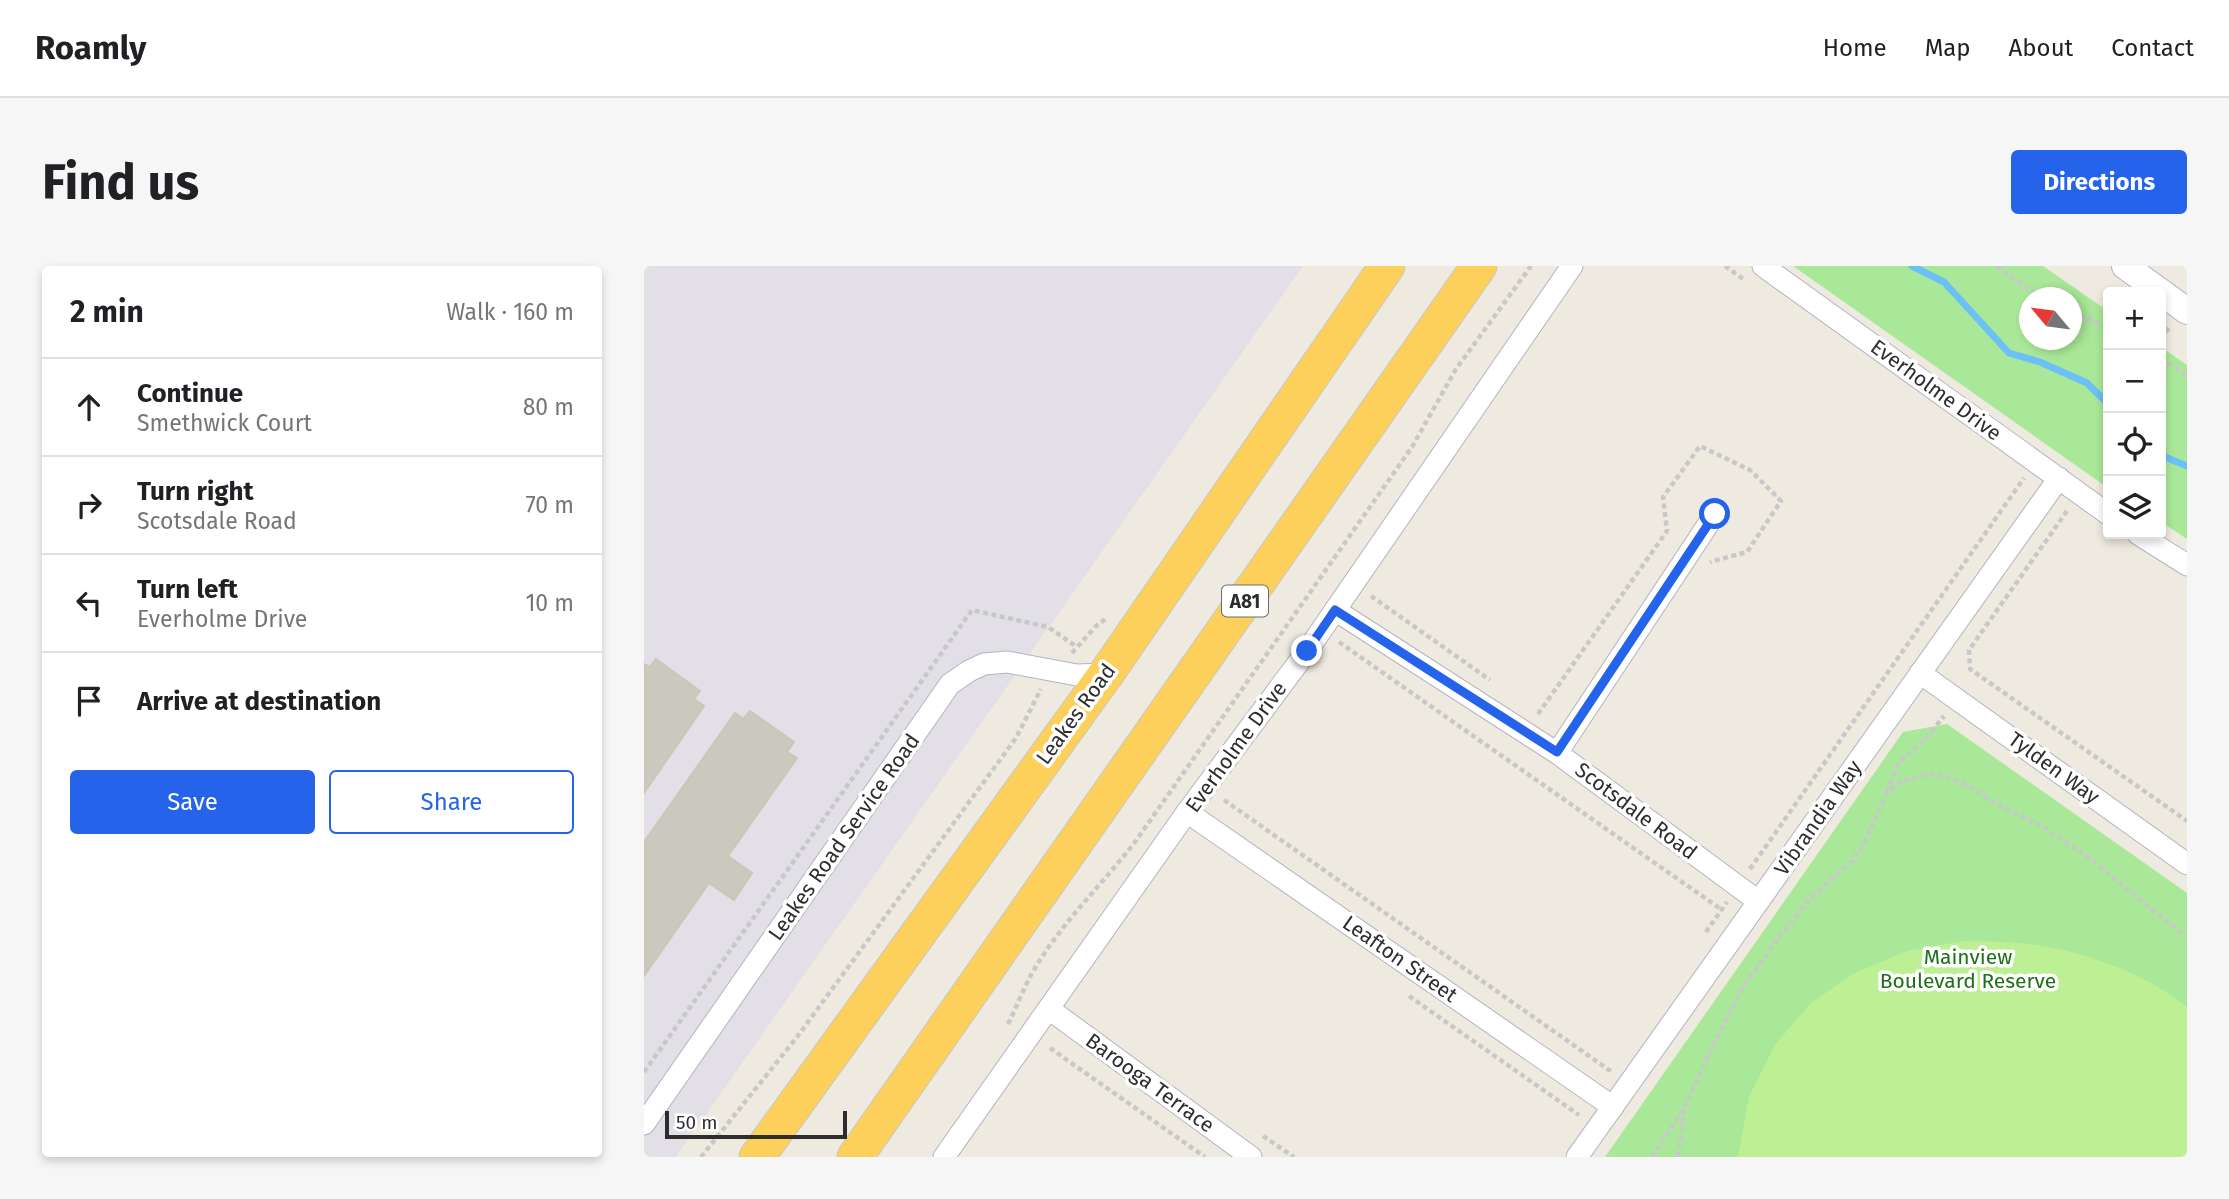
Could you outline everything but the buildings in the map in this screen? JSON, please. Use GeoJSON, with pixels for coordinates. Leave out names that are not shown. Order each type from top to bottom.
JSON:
{"type":"FeatureCollection","features":[{"type":"Feature","properties":{"kind":"highway","name":"Leakes Road"},"geometry":{"type":"LineString","coordinates":[[757,1157],[1106,674],[1387,266]]}},
{"type":"Feature","properties":{"kind":"highway","name":"A81"},"geometry":{"type":"LineString","coordinates":[[855,1157],[1479,266]]}},
{"type":"Feature","properties":{"kind":"street","name":"Everholme Drive"},"geometry":{"type":"LineString","coordinates":[[944,1157],[1187,812],[1335,610],[1572,266]]}},
{"type":"Feature","properties":{"kind":"street","name":"Everholme Drive"},"geometry":{"type":"LineString","coordinates":[[1763,266],[2103,510]]}},
{"type":"Feature","properties":{"kind":"street"},"geometry":{"type":"LineString","coordinates":[[2125,266],[2187,311]]}},
{"type":"Feature","properties":{"kind":"street","name":"Vibrandia Way"},"geometry":{"type":"LineString","coordinates":[[1577,1157],[2059,478]]}},
{"type":"Feature","properties":{"kind":"street"},"geometry":{"type":"LineString","coordinates":[[1557,752],[1715,514]]}},
{"type":"Feature","properties":{"kind":"street"},"geometry":{"type":"LineString","coordinates":[[2146,539],[2187,565]]}},
{"type":"Feature","properties":{"kind":"street","name":"Scotsdale Road"},"geometry":{"type":"LineString","coordinates":[[1335,610],[1557,752],[1758,901]]}},
{"type":"Feature","properties":{"kind":"street","name":"Leakes Road Service Road"},"geometry":{"type":"LineString","coordinates":[[644,1124],[950,684],[984,664],[1007,662],[1077,676],[1106,674]]}},
{"type":"Feature","properties":{"kind":"street","name":"Tylden Way"},"geometry":{"type":"LineString","coordinates":[[1920,673],[2187,864]]}},
{"type":"Feature","properties":{"kind":"street","name":"Leafton Street"},"geometry":{"type":"LineString","coordinates":[[1187,812],[1612,1107]]}},
{"type":"Feature","properties":{"kind":"street","name":"Barooga Terrace"},"geometry":{"type":"LineString","coordinates":[[1049,1009],[1251,1157]]}},
{"type":"Feature","properties":{"kind":"path"},"geometry":{"type":"LineString","coordinates":[[1003,1034],[1032,974],[1073,914],[1114,869],[1151,819],[1412,447],[1456,369],[1531,266]]}},
{"type":"Feature","properties":{"kind":"path"},"geometry":{"type":"LineString","coordinates":[[1997,266],[2025,287]]}},
{"type":"Feature","properties":{"kind":"path"},"geometry":{"type":"LineString","coordinates":[[2082,316],[2103,326]]}},
{"type":"Feature","properties":{"kind":"path"},"geometry":{"type":"LineString","coordinates":[[2166,361],[2187,375]]}},
{"type":"Feature","properties":{"kind":"path"},"geometry":{"type":"LineString","coordinates":[[2069,508],[1969,650],[1970,669],[2187,821]]}},
{"type":"Feature","properties":{"kind":"path"},"geometry":{"type":"LineString","coordinates":[[1336,640],[1722,910]]}},
{"type":"Feature","properties":{"kind":"path"},"geometry":{"type":"LineString","coordinates":[[701,1157],[797,1037],[1016,738],[1037,695],[1053,671]]}},
{"type":"Feature","properties":{"kind":"path"},"geometry":{"type":"LineString","coordinates":[[1652,1157],[1684,1108],[1745,984],[1812,897],[1853,860],[1864,845],[1898,764],[1928,736],[1977,674]]}},
{"type":"Feature","properties":{"kind":"path"},"geometry":{"type":"LineString","coordinates":[[1887,793],[1900,781],[1928,774],[1948,777],[1971,787],[1993,802],[2045,828],[2092,860],[2187,936]]}},
{"type":"Feature","properties":{"kind":"path"},"geometry":{"type":"LineString","coordinates":[[1050,1048],[1205,1157]]}},
{"type":"Feature","properties":{"kind":"path"},"geometry":{"type":"LineString","coordinates":[[1678,1157],[1684,1108]]}},
{"type":"Feature","properties":{"kind":"shaded area"},"geometry":{"type":"Polygon","coordinates":[[[644,266],[1303,266],[676,1157],[644,1157],[644,266]]]}},
{"type":"Feature","properties":{"kind":"green space"},"geometry":{"type":"Polygon","coordinates":[[[1793,266],[2043,266],[2073,287],[2019,287],[2019,350],[2082,350],[2082,293],[2103,308],[2103,484],[1793,266]]]}},
{"type":"Feature","properties":{"kind":"green space"},"geometry":{"type":"Polygon","coordinates":[[[2166,350],[2187,365],[2187,539],[2166,525],[2166,350]]]}},
{"type":"Feature","properties":{"kind":"green space","name":"Mainview Boulevard Reserve"},"geometry":{"type":"Polygon","coordinates":[[[1947,724],[2187,893],[2187,1157],[1605,1157],[1903,732],[1947,724]]]}},
{"type":"Feature","properties":{"kind":"green space"},"geometry":{"type":"Polygon","coordinates":[[[1963,941],[2010,942],[2084,956],[2149,982],[2187,1007],[2187,1157],[1738,1157],[1749,1097],[1775,1045],[1811,1003],[1853,974],[1907,951],[1963,941]]]}},
{"type":"Feature","properties":{"kind":"waterway"},"geometry":{"type":"LineString","coordinates":[[1912,266],[1944,282],[2009,353],[2040,362],[2087,383],[2103,399]]}},
{"type":"Feature","properties":{"kind":"waterway"},"geometry":{"type":"LineString","coordinates":[[2166,457],[2187,466]]}},
{"type":"Feature","properties":{"kind":"route"},"geometry":{"type":"LineString","coordinates":[[1307,651],[1335,610],[1557,752],[1715,514]]}}]}
